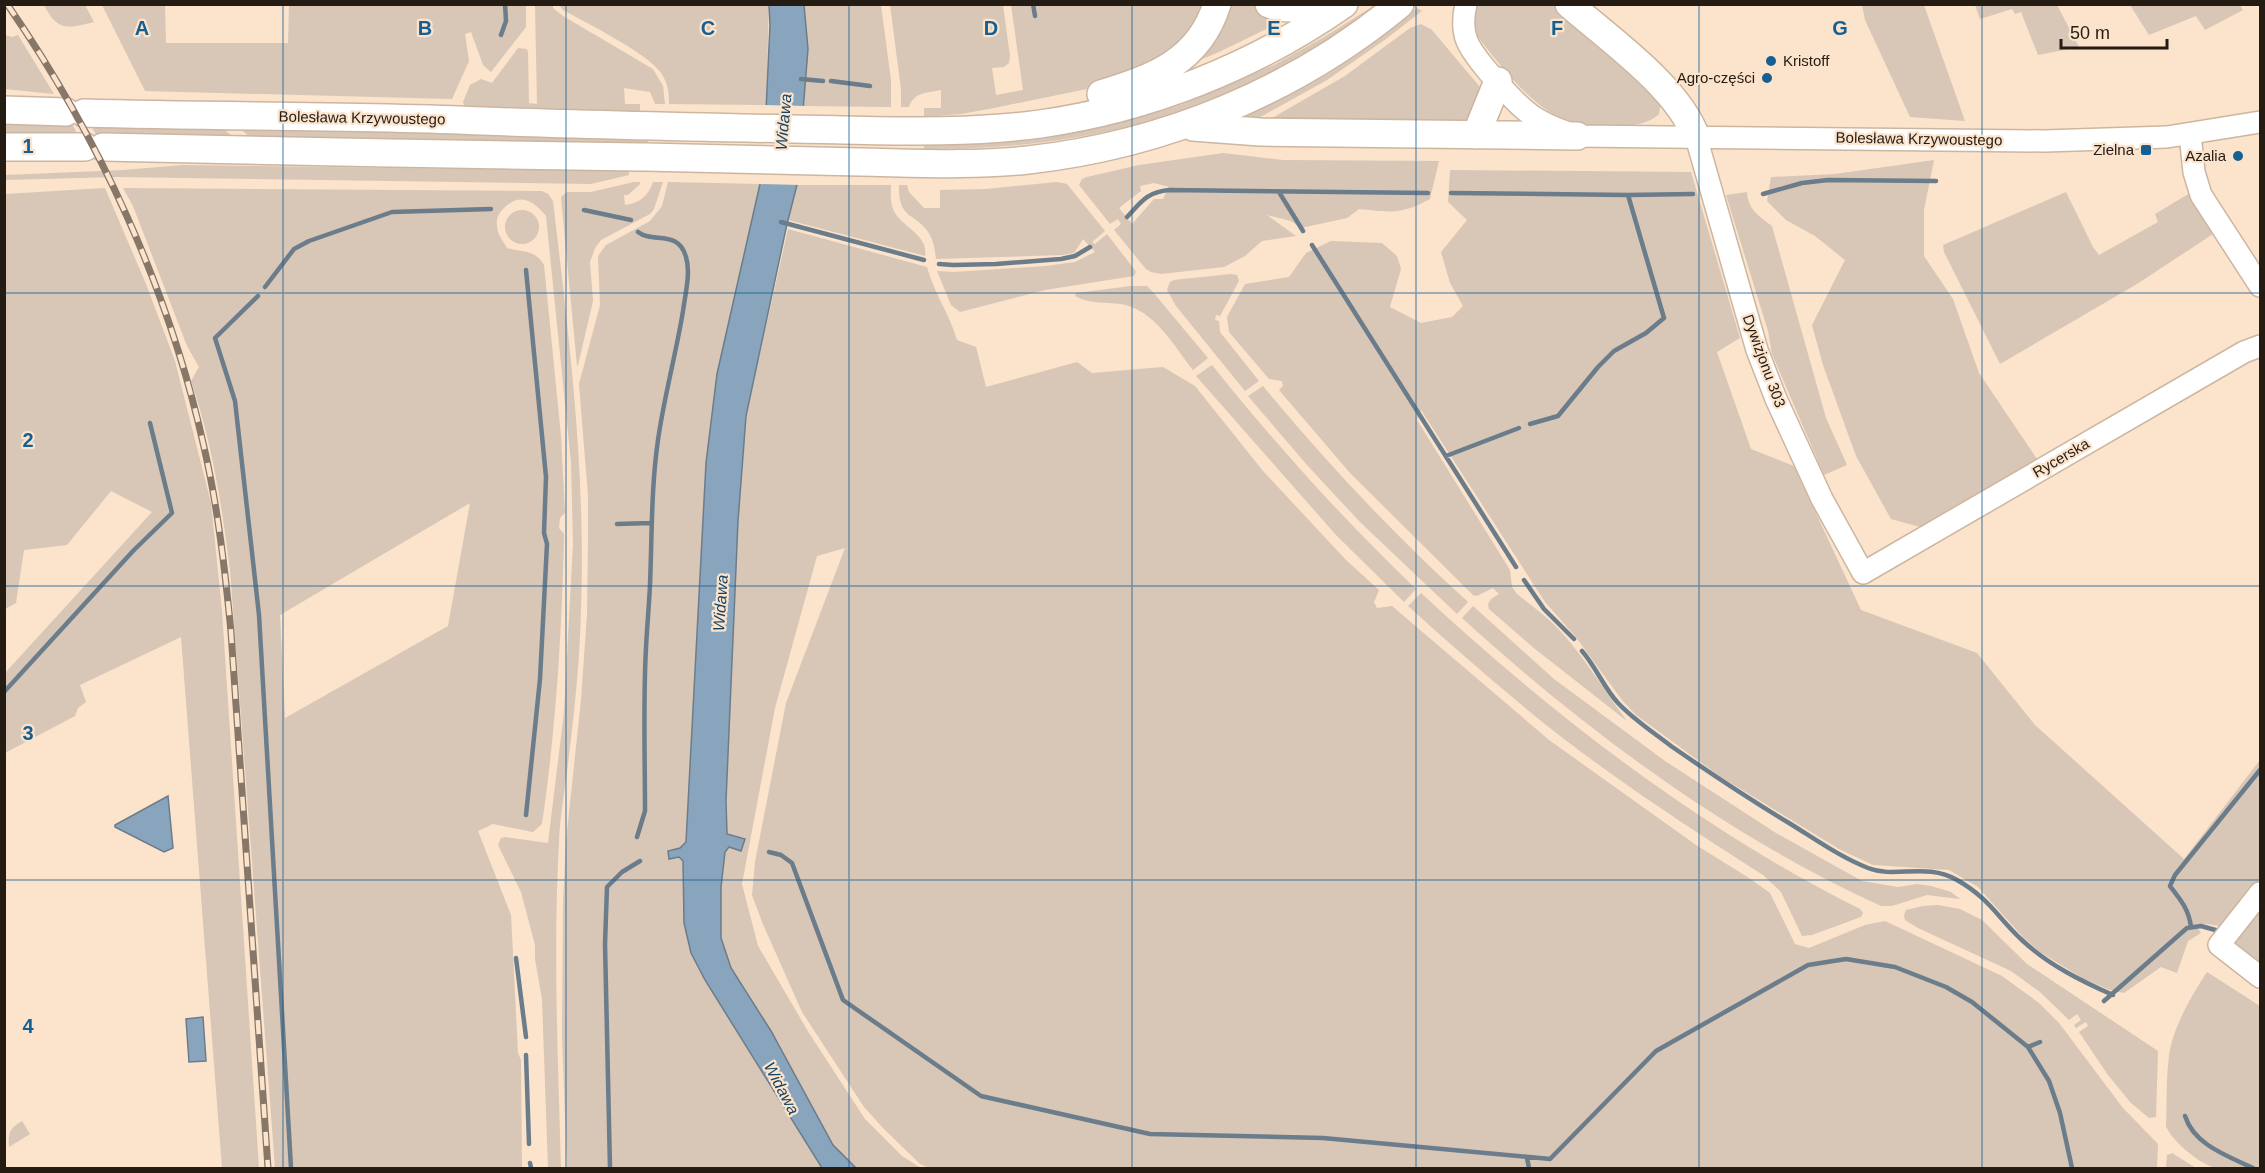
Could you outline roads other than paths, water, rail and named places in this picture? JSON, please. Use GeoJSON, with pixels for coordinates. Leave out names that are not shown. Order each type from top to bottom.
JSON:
{"type":"FeatureCollection","features":[{"type":"Feature","properties":{"kind":"main road"},"geometry":{"type":"LineString","coordinates":[[927,131],[978,119],[1067,104],[1153,77],[1178,62],[1191,49],[1204,32],[1217,4]]}},
{"type":"Feature","properties":{"kind":"main road"},"geometry":{"type":"LineString","coordinates":[[1269,4],[1286,9],[1308,4]]}},
{"type":"Feature","properties":{"kind":"main road"},"geometry":{"type":"LineString","coordinates":[[927,131],[1042,124],[1131,105],[1174,92],[1256,56],[1297,34],[1344,4]]}},
{"type":"Feature","properties":{"kind":"main road"},"geometry":{"type":"LineString","coordinates":[[6,148],[94,147],[923,164],[990,163],[1053,157],[1099,148],[1177,127],[1222,111],[1292,78],[1347,45],[1400,4]]}},
{"type":"Feature","properties":{"kind":"main road"},"geometry":{"type":"LineString","coordinates":[[1569,4],[1650,74],[1673,99],[1696,137]]}},
{"type":"Feature","properties":{"kind":"main road"},"geometry":{"type":"LineString","coordinates":[[1476,135],[1498,81]]}},
{"type":"Feature","properties":{"kind":"main road","name":"Bolesława Krzywoustego"},"geometry":{"type":"LineString","coordinates":[[7,110],[465,120],[640,127],[927,131]]}},
{"type":"Feature","properties":{"kind":"main road"},"geometry":{"type":"LineString","coordinates":[[1177,127],[1260,132],[1577,136]]}},
{"type":"Feature","properties":{"kind":"street"},"geometry":{"type":"LineString","coordinates":[[1466,4],[1463,25],[1467,42],[1498,81],[1520,106],[1536,118],[1577,136]]}},
{"type":"Feature","properties":{"kind":"street"},"geometry":{"type":"LineString","coordinates":[[1656,136],[1666,128],[1673,117],[1673,99]]}},
{"type":"Feature","properties":{"kind":"street","name":"Bolesława Krzywoustego"},"geometry":{"type":"LineString","coordinates":[[1577,136],[2045,141],[2190,134],[2260,122]]}},
{"type":"Feature","properties":{"kind":"street"},"geometry":{"type":"LineString","coordinates":[[2190,134],[2194,172],[2200,195],[2260,286]]}},
{"type":"Feature","properties":{"kind":"street","name":"Dywizjonu 303"},"geometry":{"type":"LineString","coordinates":[[1696,137],[1757,350],[1776,399],[1822,499],[1863,573]]}},
{"type":"Feature","properties":{"kind":"street","name":"Rycerska"},"geometry":{"type":"LineString","coordinates":[[1863,573],[2244,351],[2260,346]]}},
{"type":"Feature","properties":{"kind":"street"},"geometry":{"type":"LineString","coordinates":[[2260,892],[2219,945],[2260,976]]}},
{"type":"Feature","properties":{"kind":"water","name":"Widawa"},"geometry":{"type":"Polygon","coordinates":[[[769,5],[804,5],[808,49],[797,185],[746,416],[738,521],[726,801],[727,834],[745,839],[741,851],[729,847],[725,852],[721,887],[721,938],[731,968],[771,1031],[833,1145],[856,1168],[822,1168],[705,980],[691,953],[684,923],[683,861],[679,857],[669,859],[668,851],[680,848],[686,842],[706,463],[717,374],[760,184],[764,153],[769,5]]]}},
{"type":"Feature","properties":{"kind":"water"},"geometry":{"type":"Polygon","coordinates":[[[168,796],[173,848],[164,852],[115,827],[115,825],[168,796]]]}},
{"type":"Feature","properties":{"kind":"water"},"geometry":{"type":"Polygon","coordinates":[[[203,1017],[206,1061],[189,1062],[186,1019],[203,1017]]]}},
{"type":"Feature","properties":{"kind":"waterway"},"geometry":{"type":"LineString","coordinates":[[501,35],[506,21],[505,4]]}},
{"type":"Feature","properties":{"kind":"waterway"},"geometry":{"type":"LineString","coordinates":[[1033,4],[1035,16]]}},
{"type":"Feature","properties":{"kind":"waterway"},"geometry":{"type":"LineString","coordinates":[[801,79],[823,81]]}},
{"type":"Feature","properties":{"kind":"waterway"},"geometry":{"type":"LineString","coordinates":[[831,81],[870,86]]}},
{"type":"Feature","properties":{"kind":"waterway"},"geometry":{"type":"LineString","coordinates":[[1763,194],[1802,183],[1828,180],[1936,181]]}},
{"type":"Feature","properties":{"kind":"waterway"},"geometry":{"type":"LineString","coordinates":[[1127,217],[1150,195],[1169,190],[1428,193]]}},
{"type":"Feature","properties":{"kind":"waterway"},"geometry":{"type":"LineString","coordinates":[[1279,192],[1303,231]]}},
{"type":"Feature","properties":{"kind":"waterway"},"geometry":{"type":"LineString","coordinates":[[1451,193],[1693,194]]}},
{"type":"Feature","properties":{"kind":"waterway"},"geometry":{"type":"LineString","coordinates":[[1530,424],[1558,416],[1614,351],[1646,333],[1664,318],[1628,195]]}},
{"type":"Feature","properties":{"kind":"waterway"},"geometry":{"type":"LineString","coordinates":[[265,287],[294,249],[309,241],[392,212],[491,209]]}},
{"type":"Feature","properties":{"kind":"waterway"},"geometry":{"type":"LineString","coordinates":[[584,210],[631,220]]}},
{"type":"Feature","properties":{"kind":"waterway"},"geometry":{"type":"LineString","coordinates":[[781,222],[924,260]]}},
{"type":"Feature","properties":{"kind":"waterway"},"geometry":{"type":"LineString","coordinates":[[637,837],[645,811],[645,668],[654,476],[688,270],[686,257],[677,243],[638,232]]}},
{"type":"Feature","properties":{"kind":"waterway"},"geometry":{"type":"LineString","coordinates":[[1312,245],[1516,567]]}},
{"type":"Feature","properties":{"kind":"waterway"},"geometry":{"type":"LineString","coordinates":[[939,264],[996,264],[1061,259],[1075,256],[1090,247]]}},
{"type":"Feature","properties":{"kind":"waterway"},"geometry":{"type":"LineString","coordinates":[[526,270],[546,477],[544,533],[547,544],[540,679],[526,815]]}},
{"type":"Feature","properties":{"kind":"waterway"},"geometry":{"type":"LineString","coordinates":[[258,296],[215,338],[235,401],[259,615],[291,1168]]}},
{"type":"Feature","properties":{"kind":"waterway"},"geometry":{"type":"LineString","coordinates":[[4,692],[133,551],[172,513],[150,423]]}},
{"type":"Feature","properties":{"kind":"waterway"},"geometry":{"type":"LineString","coordinates":[[1446,456],[1519,428]]}},
{"type":"Feature","properties":{"kind":"waterway"},"geometry":{"type":"LineString","coordinates":[[617,524],[651,523]]}},
{"type":"Feature","properties":{"kind":"waterway"},"geometry":{"type":"LineString","coordinates":[[1524,580],[1544,609],[1574,639]]}},
{"type":"Feature","properties":{"kind":"waterway"},"geometry":{"type":"LineString","coordinates":[[1582,651],[1613,697],[1630,715],[1671,746],[1744,795],[1847,859],[1868,868],[1889,872],[1934,872],[1957,880],[1977,894],[2014,933],[2044,958],[2077,978],[2113,995]]}},
{"type":"Feature","properties":{"kind":"waterway"},"geometry":{"type":"LineString","coordinates":[[2191,927],[2186,910],[2170,886],[2175,875],[2260,770]]}},
{"type":"Feature","properties":{"kind":"waterway"},"geometry":{"type":"LineString","coordinates":[[769,852],[781,855],[792,863],[843,1000],[981,1096],[1150,1134],[1323,1138],[1550,1159],[1656,1051],[1808,965],[1846,959],[1895,967],[1946,987],[1972,1002],[2028,1047],[2049,1081],[2060,1113],[2072,1168]]}},
{"type":"Feature","properties":{"kind":"waterway"},"geometry":{"type":"LineString","coordinates":[[610,1168],[605,944],[607,887],[622,872],[640,861]]}},
{"type":"Feature","properties":{"kind":"waterway"},"geometry":{"type":"LineString","coordinates":[[2104,1001],[2187,928],[2201,926],[2219,931]]}},
{"type":"Feature","properties":{"kind":"waterway"},"geometry":{"type":"LineString","coordinates":[[516,958],[526,1037]]}},
{"type":"Feature","properties":{"kind":"waterway"},"geometry":{"type":"LineString","coordinates":[[2028,1047],[2040,1042]]}},
{"type":"Feature","properties":{"kind":"waterway"},"geometry":{"type":"LineString","coordinates":[[526,1055],[529,1144]]}},
{"type":"Feature","properties":{"kind":"waterway"},"geometry":{"type":"LineString","coordinates":[[2185,1116],[2189,1126],[2204,1142],[2253,1168]]}},
{"type":"Feature","properties":{"kind":"waterway"},"geometry":{"type":"LineString","coordinates":[[1527,1158],[1529,1168]]}},
{"type":"Feature","properties":{"kind":"waterway"},"geometry":{"type":"LineString","coordinates":[[530,1163],[531,1168]]}},
{"type":"Feature","properties":{"kind":"railway"},"geometry":{"type":"LineString","coordinates":[[7,4],[72,107],[127,216],[151,272],[171,330],[204,447],[220,539],[231,632],[268,1168]]}},
{"type":"Feature","properties":{"kind":"place","name":"Kristoff"},"geometry":{"type":"Point","coordinates":[1771,61]}},
{"type":"Feature","properties":{"kind":"place","name":"Agro-części"},"geometry":{"type":"Point","coordinates":[1767,78]}},
{"type":"Feature","properties":{"kind":"place","name":"Zielna"},"geometry":{"type":"Point","coordinates":[2146,150]}},
{"type":"Feature","properties":{"kind":"place","name":"Azalia"},"geometry":{"type":"Point","coordinates":[2238,156]}}]}
